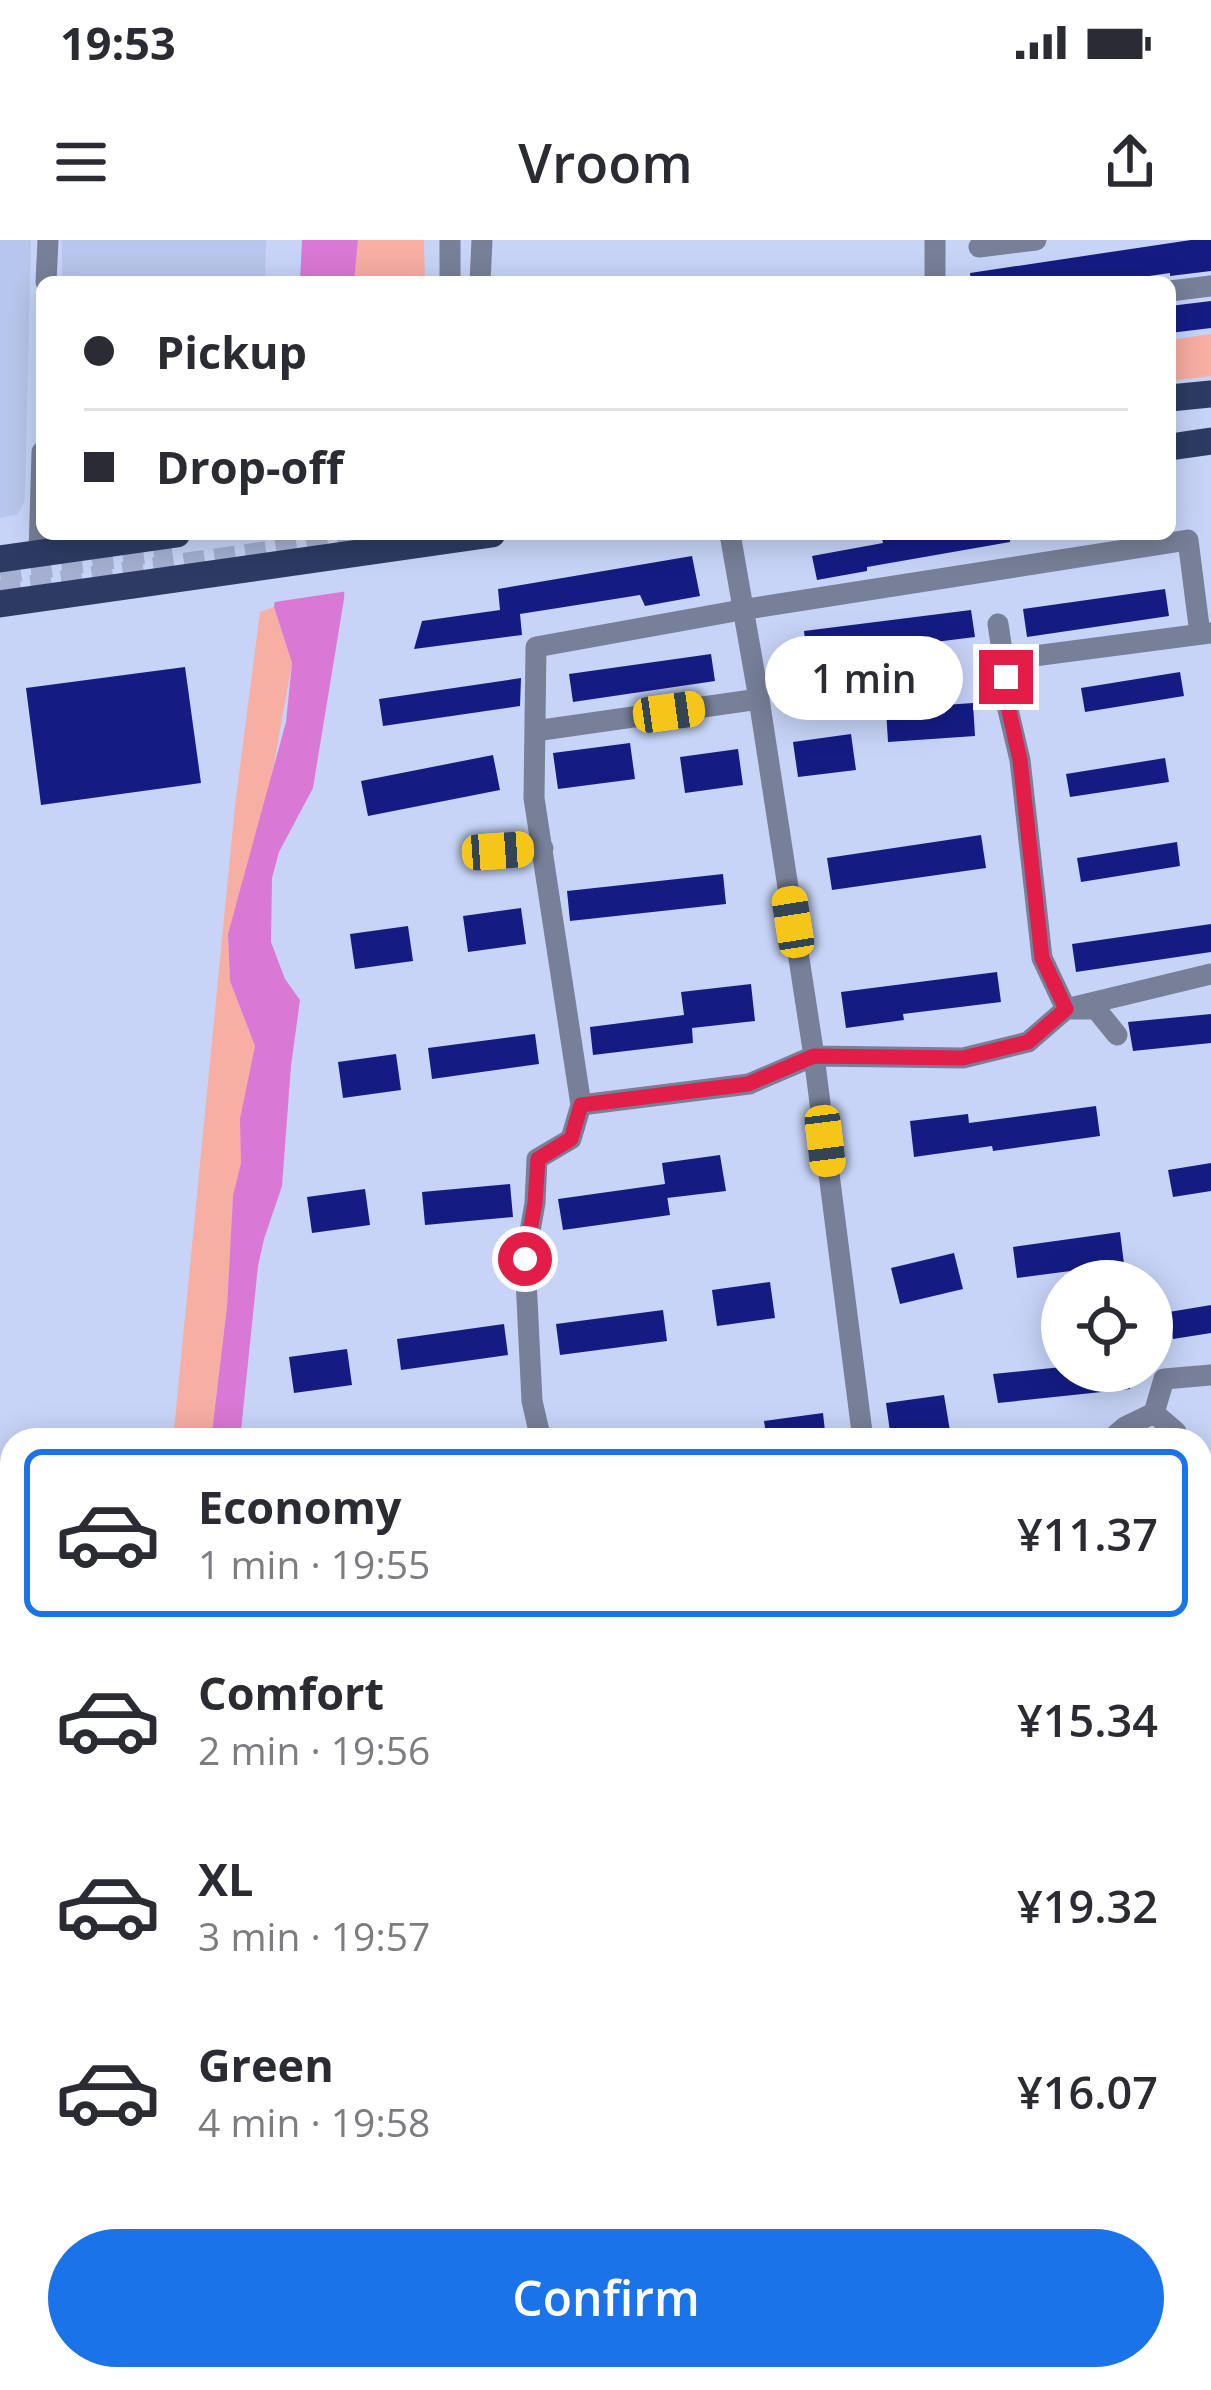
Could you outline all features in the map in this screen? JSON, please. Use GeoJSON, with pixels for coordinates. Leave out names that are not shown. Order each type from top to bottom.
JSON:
{"type":"FeatureCollection","features":[{"type":"Feature","properties":{"kind":"main road"},"geometry":{"type":"LineString","coordinates":[[1176,397],[1211,394]]}},
{"type":"Feature","properties":{"kind":"main road"},"geometry":{"type":"LineString","coordinates":[[1176,445],[1211,441]]}},
{"type":"Feature","properties":{"kind":"main road"},"geometry":{"type":"LineString","coordinates":[[0,559],[136,540]]}},
{"type":"Feature","properties":{"kind":"main road"},"geometry":{"type":"LineString","coordinates":[[0,604],[437,540]]}},
{"type":"Feature","properties":{"kind":"street"},"geometry":{"type":"LineString","coordinates":[[46,276],[47,240]]}},
{"type":"Feature","properties":{"kind":"street"},"geometry":{"type":"LineString","coordinates":[[450,240],[450,276]]}},
{"type":"Feature","properties":{"kind":"street"},"geometry":{"type":"LineString","coordinates":[[480,276],[482,240]]}},
{"type":"Feature","properties":{"kind":"street"},"geometry":{"type":"LineString","coordinates":[[935,240],[935,276]]}},
{"type":"Feature","properties":{"kind":"street"},"geometry":{"type":"LineString","coordinates":[[979,248],[1036,240]]}},
{"type":"Feature","properties":{"kind":"street"},"geometry":{"type":"LineString","coordinates":[[1176,290],[1211,286]]}},
{"type":"Feature","properties":{"kind":"street"},"geometry":{"type":"LineString","coordinates":[[39,540],[39,554]]}},
{"type":"Feature","properties":{"kind":"street"},"geometry":{"type":"LineString","coordinates":[[731,540],[814,1056],[861,1428]]}},
{"type":"Feature","properties":{"kind":"street"},"geometry":{"type":"LineString","coordinates":[[538,1428],[532,1401],[525,1259],[538,1159],[571,1139],[581,1105],[534,798],[536,647],[1188,540],[1206,633],[1004,660]]}},
{"type":"Feature","properties":{"kind":"street"},"geometry":{"type":"LineString","coordinates":[[998,624],[1006,697],[1020,760],[1042,958],[1066,1009]]}},
{"type":"Feature","properties":{"kind":"street"},"geometry":{"type":"LineString","coordinates":[[535,731],[759,699]]}},
{"type":"Feature","properties":{"kind":"street"},"geometry":{"type":"LineString","coordinates":[[498,851],[542,848]]}},
{"type":"Feature","properties":{"kind":"street"},"geometry":{"type":"LineString","coordinates":[[581,1105],[748,1084],[814,1056],[963,1058],[1028,1042],[1066,1009],[1211,974]]}},
{"type":"Feature","properties":{"kind":"street"},"geometry":{"type":"LineString","coordinates":[[1066,1009],[1096,1009],[1117,1036]]}},
{"type":"Feature","properties":{"kind":"street"},"geometry":{"type":"LineString","coordinates":[[1123,1428],[1154,1413],[1164,1379],[1211,1375]]}},
{"type":"Feature","properties":{"kind":"street"},"geometry":{"type":"LineString","coordinates":[[1154,1413],[1171,1428]]}},
{"type":"Feature","properties":{"kind":"shaded area"},"geometry":{"type":"Polygon","coordinates":[[[0,240],[31,240],[25,500],[18,514],[0,518],[0,240]]]}},
{"type":"Feature","properties":{"kind":"shaded area"},"geometry":{"type":"Polygon","coordinates":[[[62,240],[266,240],[265,276],[62,276],[62,240]]]}},
{"type":"Feature","properties":{"kind":"shaded area"},"geometry":{"type":"Polygon","coordinates":[[[302,240],[358,240],[355,276],[300,276],[302,240]]]}},
{"type":"Feature","properties":{"kind":"shaded area"},"geometry":{"type":"Polygon","coordinates":[[[358,240],[424,240],[425,276],[355,276],[358,240]]]}},
{"type":"Feature","properties":{"kind":"shaded area"},"geometry":{"type":"Polygon","coordinates":[[[1211,334],[1211,376],[1176,380],[1176,339],[1211,334]]]}},
{"type":"Feature","properties":{"kind":"shaded area"},"geometry":{"type":"Polygon","coordinates":[[[282,540],[347,540],[344,599],[313,788],[279,852],[272,878],[271,942],[285,979],[300,1000],[282,1186],[258,1266],[241,1428],[212,1428],[227,1307],[233,1196],[241,1163],[240,1119],[255,1046],[230,981],[228,934],[286,722],[292,663],[274,607],[282,540]]]}},
{"type":"Feature","properties":{"kind":"shaded area"},"geometry":{"type":"Polygon","coordinates":[[[274,607],[292,663],[270,786],[228,934],[230,981],[255,1046],[241,1119],[241,1163],[233,1197],[227,1307],[212,1428],[174,1428],[235,806],[260,612],[274,607]]]}},
{"type":"Feature","properties":{"kind":"pier"},"geometry":{"type":"Polygon","coordinates":[[[275,540],[352,540],[348,591],[268,603],[275,540]]]}},
{"type":"Feature","properties":{"kind":"building"},"geometry":{"type":"Polygon","coordinates":[[[1211,240],[1211,271],[1170,276],[970,273],[1211,240]]]}},
{"type":"Feature","properties":{"kind":"building"},"geometry":{"type":"Polygon","coordinates":[[[1211,301],[1211,328],[1176,332],[1176,305],[1211,301]]]}},
{"type":"Feature","properties":{"kind":"building"},"geometry":{"type":"Polygon","coordinates":[[[1010,540],[817,580],[812,556],[883,543],[1010,540]]]}},
{"type":"Feature","properties":{"kind":"building"},"geometry":{"type":"Polygon","coordinates":[[[692,556],[700,596],[645,606],[640,595],[520,614],[522,635],[414,649],[422,621],[500,610],[498,589],[692,556]]]}},
{"type":"Feature","properties":{"kind":"building"},"geometry":{"type":"Polygon","coordinates":[[[1165,589],[1169,616],[1027,637],[1023,609],[1165,589]]]}},
{"type":"Feature","properties":{"kind":"building"},"geometry":{"type":"Polygon","coordinates":[[[971,610],[975,637],[807,658],[804,631],[971,610]]]}},
{"type":"Feature","properties":{"kind":"building"},"geometry":{"type":"Polygon","coordinates":[[[711,654],[715,681],[573,702],[569,674],[711,654]]]}},
{"type":"Feature","properties":{"kind":"building"},"geometry":{"type":"Polygon","coordinates":[[[185,667],[201,783],[41,805],[26,688],[185,667]]]}},
{"type":"Feature","properties":{"kind":"building"},"geometry":{"type":"Polygon","coordinates":[[[1180,672],[1184,696],[1085,712],[1081,688],[1180,672]]]}},
{"type":"Feature","properties":{"kind":"building"},"geometry":{"type":"Polygon","coordinates":[[[521,678],[520,706],[383,726],[379,699],[521,678]]]}},
{"type":"Feature","properties":{"kind":"building"},"geometry":{"type":"Polygon","coordinates":[[[973,703],[975,736],[888,742],[886,709],[973,703]]]}},
{"type":"Feature","properties":{"kind":"building"},"geometry":{"type":"Polygon","coordinates":[[[851,734],[856,770],[798,777],[793,742],[851,734]]]}},
{"type":"Feature","properties":{"kind":"building"},"geometry":{"type":"Polygon","coordinates":[[[630,743],[635,779],[558,789],[553,753],[630,743]]]}},
{"type":"Feature","properties":{"kind":"building"},"geometry":{"type":"Polygon","coordinates":[[[738,749],[743,785],[685,793],[680,757],[738,749]]]}},
{"type":"Feature","properties":{"kind":"building"},"geometry":{"type":"Polygon","coordinates":[[[493,755],[500,790],[368,816],[361,781],[493,755]]]}},
{"type":"Feature","properties":{"kind":"building"},"geometry":{"type":"Polygon","coordinates":[[[1165,758],[1169,782],[1070,797],[1066,774],[1165,758]]]}},
{"type":"Feature","properties":{"kind":"building"},"geometry":{"type":"Polygon","coordinates":[[[981,835],[986,868],[832,890],[827,858],[981,835]]]}},
{"type":"Feature","properties":{"kind":"building"},"geometry":{"type":"Polygon","coordinates":[[[1177,842],[1180,866],[1081,882],[1077,858],[1177,842]]]}},
{"type":"Feature","properties":{"kind":"building"},"geometry":{"type":"Polygon","coordinates":[[[723,874],[726,904],[570,921],[567,891],[723,874]]]}},
{"type":"Feature","properties":{"kind":"building"},"geometry":{"type":"Polygon","coordinates":[[[521,908],[526,944],[468,952],[463,916],[521,908]]]}},
{"type":"Feature","properties":{"kind":"building"},"geometry":{"type":"Polygon","coordinates":[[[1211,924],[1211,952],[1076,972],[1072,944],[1211,924]]]}},
{"type":"Feature","properties":{"kind":"building"},"geometry":{"type":"Polygon","coordinates":[[[408,926],[413,961],[355,969],[350,934],[408,926]]]}},
{"type":"Feature","properties":{"kind":"building"},"geometry":{"type":"Polygon","coordinates":[[[997,972],[1001,1002],[903,1014],[904,1020],[846,1028],[841,992],[997,972]]]}},
{"type":"Feature","properties":{"kind":"building"},"geometry":{"type":"Polygon","coordinates":[[[751,984],[755,1021],[692,1028],[693,1043],[593,1055],[590,1027],[684,1015],[681,992],[751,984]]]}},
{"type":"Feature","properties":{"kind":"building"},"geometry":{"type":"Polygon","coordinates":[[[1211,1014],[1211,1043],[1133,1051],[1128,1022],[1211,1014]]]}},
{"type":"Feature","properties":{"kind":"building"},"geometry":{"type":"Polygon","coordinates":[[[535,1034],[539,1064],[432,1079],[428,1048],[535,1034]]]}},
{"type":"Feature","properties":{"kind":"building"},"geometry":{"type":"Polygon","coordinates":[[[396,1054],[401,1090],[343,1098],[338,1062],[396,1054]]]}},
{"type":"Feature","properties":{"kind":"building"},"geometry":{"type":"Polygon","coordinates":[[[1096,1106],[1100,1136],[914,1157],[910,1121],[968,1114],[969,1123],[1096,1106]]]}},
{"type":"Feature","properties":{"kind":"building"},"geometry":{"type":"Polygon","coordinates":[[[720,1155],[726,1191],[667,1198],[670,1215],[563,1230],[558,1199],[665,1184],[662,1163],[720,1155]]]}},
{"type":"Feature","properties":{"kind":"building"},"geometry":{"type":"Polygon","coordinates":[[[1211,1163],[1211,1191],[1173,1197],[1168,1170],[1211,1163]]]}},
{"type":"Feature","properties":{"kind":"building"},"geometry":{"type":"Polygon","coordinates":[[[510,1184],[513,1217],[425,1225],[422,1192],[510,1184]]]}},
{"type":"Feature","properties":{"kind":"building"},"geometry":{"type":"Polygon","coordinates":[[[365,1189],[370,1225],[312,1233],[307,1197],[365,1189]]]}},
{"type":"Feature","properties":{"kind":"building"},"geometry":{"type":"Polygon","coordinates":[[[1120,1232],[1124,1260],[1041,1260],[1041,1275],[1017,1278],[1013,1247],[1120,1232]]]}},
{"type":"Feature","properties":{"kind":"building"},"geometry":{"type":"Polygon","coordinates":[[[954,1253],[963,1289],[900,1304],[891,1268],[954,1253]]]}},
{"type":"Feature","properties":{"kind":"building"},"geometry":{"type":"Polygon","coordinates":[[[770,1282],[775,1318],[717,1326],[712,1290],[770,1282]]]}},
{"type":"Feature","properties":{"kind":"building"},"geometry":{"type":"Polygon","coordinates":[[[1211,1305],[1211,1333],[1173,1339],[1173,1311],[1211,1305]]]}},
{"type":"Feature","properties":{"kind":"building"},"geometry":{"type":"Polygon","coordinates":[[[663,1310],[667,1341],[560,1355],[556,1324],[663,1310]]]}},
{"type":"Feature","properties":{"kind":"building"},"geometry":{"type":"Polygon","coordinates":[[[504,1324],[508,1355],[401,1370],[397,1339],[504,1324]]]}},
{"type":"Feature","properties":{"kind":"building"},"geometry":{"type":"Polygon","coordinates":[[[347,1349],[352,1385],[294,1393],[289,1357],[347,1349]]]}},
{"type":"Feature","properties":{"kind":"building"},"geometry":{"type":"Polygon","coordinates":[[[1041,1369],[1041,1392],[1102,1392],[998,1403],[993,1374],[1041,1369]]]}},
{"type":"Feature","properties":{"kind":"building"},"geometry":{"type":"Polygon","coordinates":[[[944,1395],[950,1428],[889,1428],[886,1403],[944,1395]]]}},
{"type":"Feature","properties":{"kind":"building"},"geometry":{"type":"Polygon","coordinates":[[[823,1413],[825,1428],[765,1428],[764,1421],[823,1413]]]}},
{"type":"Feature","properties":{"kind":"tunnel"},"geometry":{"type":"LineString","coordinates":[[0,590],[347,540]]}},
{"type":"Feature","properties":{"kind":"tunnel"},"geometry":{"type":"LineString","coordinates":[[0,574],[172,550]]}},
{"type":"Feature","properties":{"kind":"route"},"geometry":{"type":"LineString","coordinates":[[525,1259],[538,1159],[571,1139],[581,1105],[748,1084],[814,1056],[963,1058],[1028,1042],[1066,1009],[1042,958],[1006,677]]}}]}
